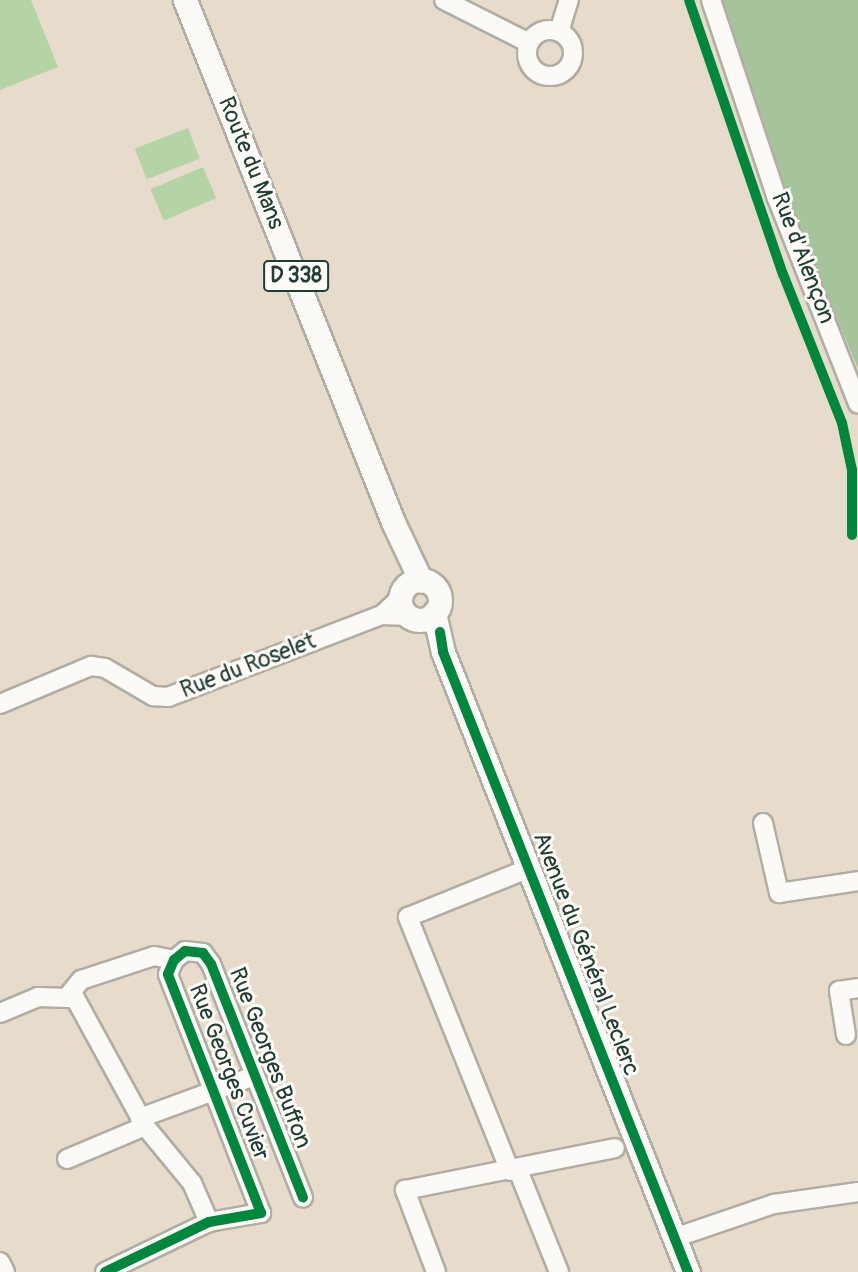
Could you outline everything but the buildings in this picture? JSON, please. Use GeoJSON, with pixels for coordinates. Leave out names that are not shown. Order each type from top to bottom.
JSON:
{"type":"FeatureCollection","features":[{"type":"Feature","properties":{"kind":"main road","name":"Route du Mans"},"geometry":{"type":"LineString","coordinates":[[185,0],[393,522],[415,602]]}},
{"type":"Feature","properties":{"kind":"main road","name":"Avenue du Général Leclerc"},"geometry":{"type":"LineString","coordinates":[[415,602],[443,652],[688,1272]]}},
{"type":"Feature","properties":{"kind":"street"},"geometry":{"type":"LineString","coordinates":[[444,0],[530,43]]}},
{"type":"Feature","properties":{"kind":"street"},"geometry":{"type":"LineString","coordinates":[[558,32],[569,0]]}},
{"type":"Feature","properties":{"kind":"street","name":"Rue d'Alençon"},"geometry":{"type":"LineString","coordinates":[[710,0],[777,198],[858,404]]}},
{"type":"Feature","properties":{"kind":"street"},"geometry":{"type":"LineString","coordinates":[[541,31],[558,32],[572,44],[574,56],[559,75],[536,72],[528,62],[530,43],[541,31]]}},
{"type":"Feature","properties":{"kind":"street","name":"Rue du Roselet"},"geometry":{"type":"LineString","coordinates":[[0,704],[91,666],[116,673],[153,696],[168,697],[415,602]]}},
{"type":"Feature","properties":{"kind":"street"},"geometry":{"type":"LineString","coordinates":[[763,823],[779,893],[858,881]]}},
{"type":"Feature","properties":{"kind":"street"},"geometry":{"type":"LineString","coordinates":[[530,868],[408,917],[559,1272]]}},
{"type":"Feature","properties":{"kind":"street","name":"Rue Georges Buffon"},"geometry":{"type":"LineString","coordinates":[[180,956],[203,953],[211,964],[303,1196]]}},
{"type":"Feature","properties":{"kind":"street"},"geometry":{"type":"LineString","coordinates":[[68,996],[81,981],[153,956],[180,956]]}},
{"type":"Feature","properties":{"kind":"street","name":"Rue Georges Cuvier"},"geometry":{"type":"LineString","coordinates":[[180,956],[169,974],[261,1213],[209,1222]]}},
{"type":"Feature","properties":{"kind":"street"},"geometry":{"type":"LineString","coordinates":[[846,1035],[839,991],[858,988]]}},
{"type":"Feature","properties":{"kind":"street"},"geometry":{"type":"LineString","coordinates":[[0,1013],[38,997],[68,996],[83,1009],[142,1122],[192,1183],[209,1222],[105,1272]]}},
{"type":"Feature","properties":{"kind":"street"},"geometry":{"type":"LineString","coordinates":[[67,1159],[142,1122],[254,1076]]}},
{"type":"Feature","properties":{"kind":"street"},"geometry":{"type":"LineString","coordinates":[[436,1272],[405,1190],[615,1148]]}},
{"type":"Feature","properties":{"kind":"street"},"geometry":{"type":"LineString","coordinates":[[674,1238],[774,1205],[858,1192]]}},
{"type":"Feature","properties":{"kind":"street"},"geometry":{"type":"LineString","coordinates":[[0,1262],[5,1272]]}},
{"type":"Feature","properties":{"kind":"green space"},"geometry":{"type":"Polygon","coordinates":[[[0,0],[31,0],[58,67],[0,90],[0,0]]]}},
{"type":"Feature","properties":{"kind":"green space"},"geometry":{"type":"Polygon","coordinates":[[[721,0],[858,0],[858,369],[784,192],[721,0]]]}},
{"type":"Feature","properties":{"kind":"green space"},"geometry":{"type":"Polygon","coordinates":[[[188,128],[200,159],[147,179],[135,148],[188,128]]]}},
{"type":"Feature","properties":{"kind":"green space"},"geometry":{"type":"Polygon","coordinates":[[[203,167],[216,198],[164,221],[151,189],[203,167]]]}},
{"type":"Feature","properties":{"kind":"cycle path"},"geometry":{"type":"LineString","coordinates":[[689,0],[783,274],[842,423],[852,470],[852,535]]}},
{"type":"Feature","properties":{"kind":"cycle path"},"geometry":{"type":"LineString","coordinates":[[440,632],[443,652],[688,1272]]}},
{"type":"Feature","properties":{"kind":"cycle path"},"geometry":{"type":"LineString","coordinates":[[105,1272],[209,1222],[261,1213],[168,974],[174,960],[185,951],[203,953],[211,964],[303,1197]]}}]}
